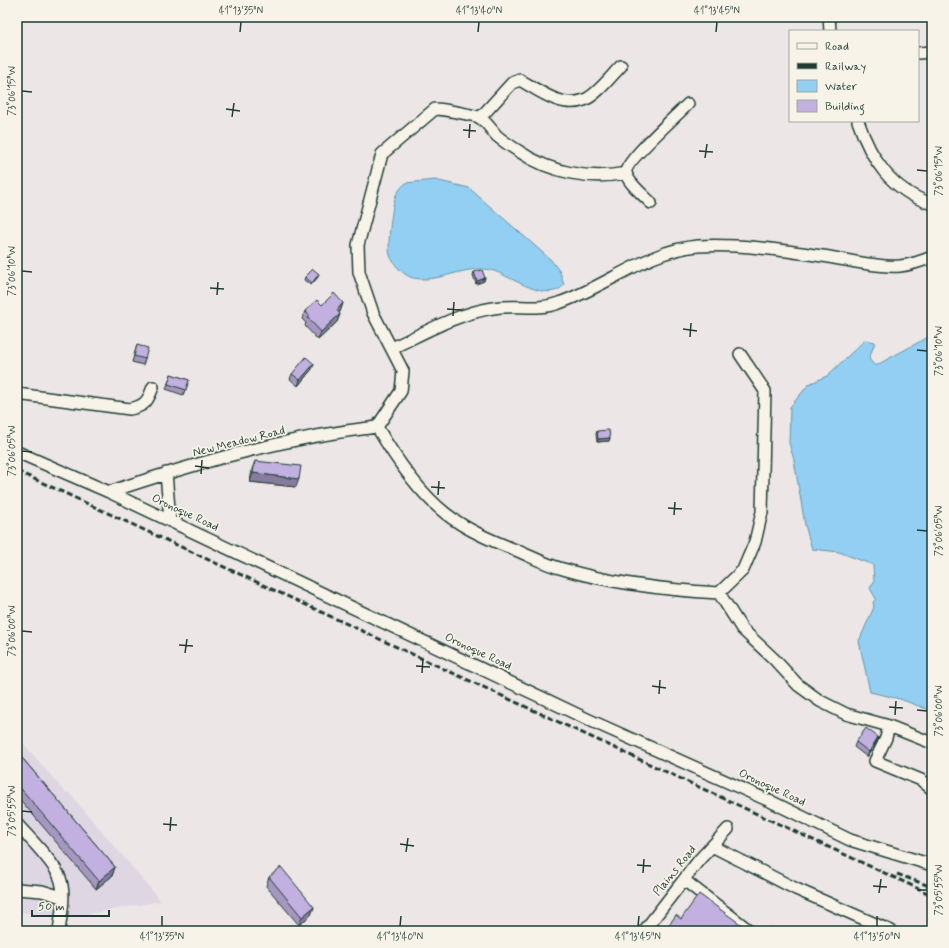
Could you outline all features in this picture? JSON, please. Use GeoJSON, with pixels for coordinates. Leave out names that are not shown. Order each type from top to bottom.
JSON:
{"type":"FeatureCollection","features":[{"type":"Feature","properties":{"kind":"street"},"geometry":{"type":"LineString","coordinates":[[829,17],[830,30]]}},
{"type":"Feature","properties":{"kind":"street"},"geometry":{"type":"LineString","coordinates":[[919,53],[932,52]]}},
{"type":"Feature","properties":{"kind":"street"},"geometry":{"type":"LineString","coordinates":[[480,118],[512,83],[520,80],[553,98],[568,102],[584,100],[621,66]]}},
{"type":"Feature","properties":{"kind":"street"},"geometry":{"type":"LineString","coordinates":[[651,204],[632,182],[626,173],[626,167],[634,157],[688,104]]}},
{"type":"Feature","properties":{"kind":"street"},"geometry":{"type":"LineString","coordinates":[[626,173],[607,177],[569,173],[551,168],[522,153],[504,140],[480,118],[444,109],[435,109],[382,154],[358,245],[360,272],[373,313],[403,371],[401,391],[378,427],[390,448],[414,480],[445,513],[489,540],[562,569],[613,581],[666,590],[719,593],[743,570],[755,542],[762,512],[766,391],[740,354]]}},
{"type":"Feature","properties":{"kind":"street"},"geometry":{"type":"LineString","coordinates":[[858,122],[865,143],[878,165],[897,185],[913,197],[932,204]]}},
{"type":"Feature","properties":{"kind":"street"},"geometry":{"type":"LineString","coordinates":[[392,348],[449,320],[471,312],[496,308],[541,307],[557,304],[582,295],[646,261],[678,249],[699,246],[753,248],[899,266],[932,257]]}},
{"type":"Feature","properties":{"kind":"street"},"geometry":{"type":"LineString","coordinates":[[17,394],[130,409],[141,407],[148,401],[153,387]]}},
{"type":"Feature","properties":{"kind":"street","name":"New Meadow Road"},"geometry":{"type":"LineString","coordinates":[[109,492],[166,473],[328,434],[378,427]]}},
{"type":"Feature","properties":{"kind":"street","name":"Oronoque Road"},"geometry":{"type":"LineString","coordinates":[[17,452],[170,520],[587,719],[772,802],[850,840],[932,865]]}},
{"type":"Feature","properties":{"kind":"street"},"geometry":{"type":"LineString","coordinates":[[166,473],[170,520]]}},
{"type":"Feature","properties":{"kind":"street"},"geometry":{"type":"LineString","coordinates":[[719,593],[742,629],[774,659],[798,685],[820,701],[846,714],[889,726],[932,743]]}},
{"type":"Feature","properties":{"kind":"street"},"geometry":{"type":"LineString","coordinates":[[889,726],[886,738],[874,761],[920,780],[932,789]]}},
{"type":"Feature","properties":{"kind":"street"},"geometry":{"type":"LineString","coordinates":[[17,824],[58,873],[61,882],[62,897],[59,931]]}},
{"type":"Feature","properties":{"kind":"street","name":"Plains Road"},"geometry":{"type":"LineString","coordinates":[[644,931],[712,846],[728,829]]}},
{"type":"Feature","properties":{"kind":"street"},"geometry":{"type":"LineString","coordinates":[[712,846],[796,889],[891,931]]}},
{"type":"Feature","properties":{"kind":"street"},"geometry":{"type":"LineString","coordinates":[[684,880],[750,931]]}},
{"type":"Feature","properties":{"kind":"street"},"geometry":{"type":"LineString","coordinates":[[17,889],[42,891],[62,897]]}},
{"type":"Feature","properties":{"kind":"shaded area"},"geometry":{"type":"Polygon","coordinates":[[[17,736],[65,792],[69,793],[161,901],[65,918],[17,911],[17,736]]]}},
{"type":"Feature","properties":{"kind":"water"},"geometry":{"type":"Polygon","coordinates":[[[435,180],[469,188],[551,260],[560,272],[564,285],[557,290],[549,292],[540,291],[502,274],[484,269],[473,269],[431,279],[410,277],[404,273],[393,262],[389,250],[390,225],[396,195],[406,183],[435,180]]]}},
{"type":"Feature","properties":{"kind":"water"},"geometry":{"type":"Polygon","coordinates":[[[932,335],[932,711],[900,699],[870,692],[859,641],[874,607],[873,602],[876,599],[870,588],[874,582],[873,565],[839,552],[812,549],[805,525],[794,460],[789,443],[790,407],[809,384],[827,376],[865,340],[875,342],[869,359],[875,366],[932,335]]]}},
{"type":"Feature","properties":{"kind":"building"},"geometry":{"type":"Polygon","coordinates":[[[313,269],[319,274],[312,283],[305,277],[313,269]]]}},
{"type":"Feature","properties":{"kind":"building"},"geometry":{"type":"Polygon","coordinates":[[[482,270],[485,278],[477,281],[474,272],[482,270]]]}},
{"type":"Feature","properties":{"kind":"building"},"geometry":{"type":"Polygon","coordinates":[[[334,293],[343,303],[337,310],[340,314],[321,332],[308,318],[310,316],[305,311],[317,300],[322,305],[334,293]]]}},
{"type":"Feature","properties":{"kind":"building"},"geometry":{"type":"Polygon","coordinates":[[[137,345],[148,348],[145,359],[134,356],[137,345]]]}},
{"type":"Feature","properties":{"kind":"building"},"geometry":{"type":"Polygon","coordinates":[[[306,357],[314,364],[300,380],[292,374],[306,357]]]}},
{"type":"Feature","properties":{"kind":"building"},"geometry":{"type":"Polygon","coordinates":[[[171,374],[189,380],[186,390],[168,384],[171,374]]]}},
{"type":"Feature","properties":{"kind":"building"},"geometry":{"type":"Polygon","coordinates":[[[609,430],[610,438],[598,439],[597,431],[609,430]]]}},
{"type":"Feature","properties":{"kind":"building"},"geometry":{"type":"Polygon","coordinates":[[[255,461],[301,466],[299,479],[253,473],[255,461]]]}},
{"type":"Feature","properties":{"kind":"building"},"geometry":{"type":"Polygon","coordinates":[[[866,728],[878,737],[869,752],[856,742],[866,728]]]}},
{"type":"Feature","properties":{"kind":"building"},"geometry":{"type":"Polygon","coordinates":[[[17,752],[115,867],[99,881],[17,784],[17,752]]]}},
{"type":"Feature","properties":{"kind":"building"},"geometry":{"type":"Polygon","coordinates":[[[281,867],[314,907],[302,917],[269,877],[281,867]]]}},
{"type":"Feature","properties":{"kind":"building"},"geometry":{"type":"Polygon","coordinates":[[[699,894],[750,931],[665,931],[676,915],[681,919],[699,894]]]}},
{"type":"Feature","properties":{"kind":"building"},"geometry":{"type":"Polygon","coordinates":[[[771,927],[777,931],[768,931],[771,927]]]}},
{"type":"Feature","properties":{"kind":"railway"},"geometry":{"type":"LineString","coordinates":[[17,471],[932,895]]}},
{"type":"Feature","properties":{"kind":"railway"},"geometry":{"type":"LineString","coordinates":[[897,874],[932,887]]}}]}
